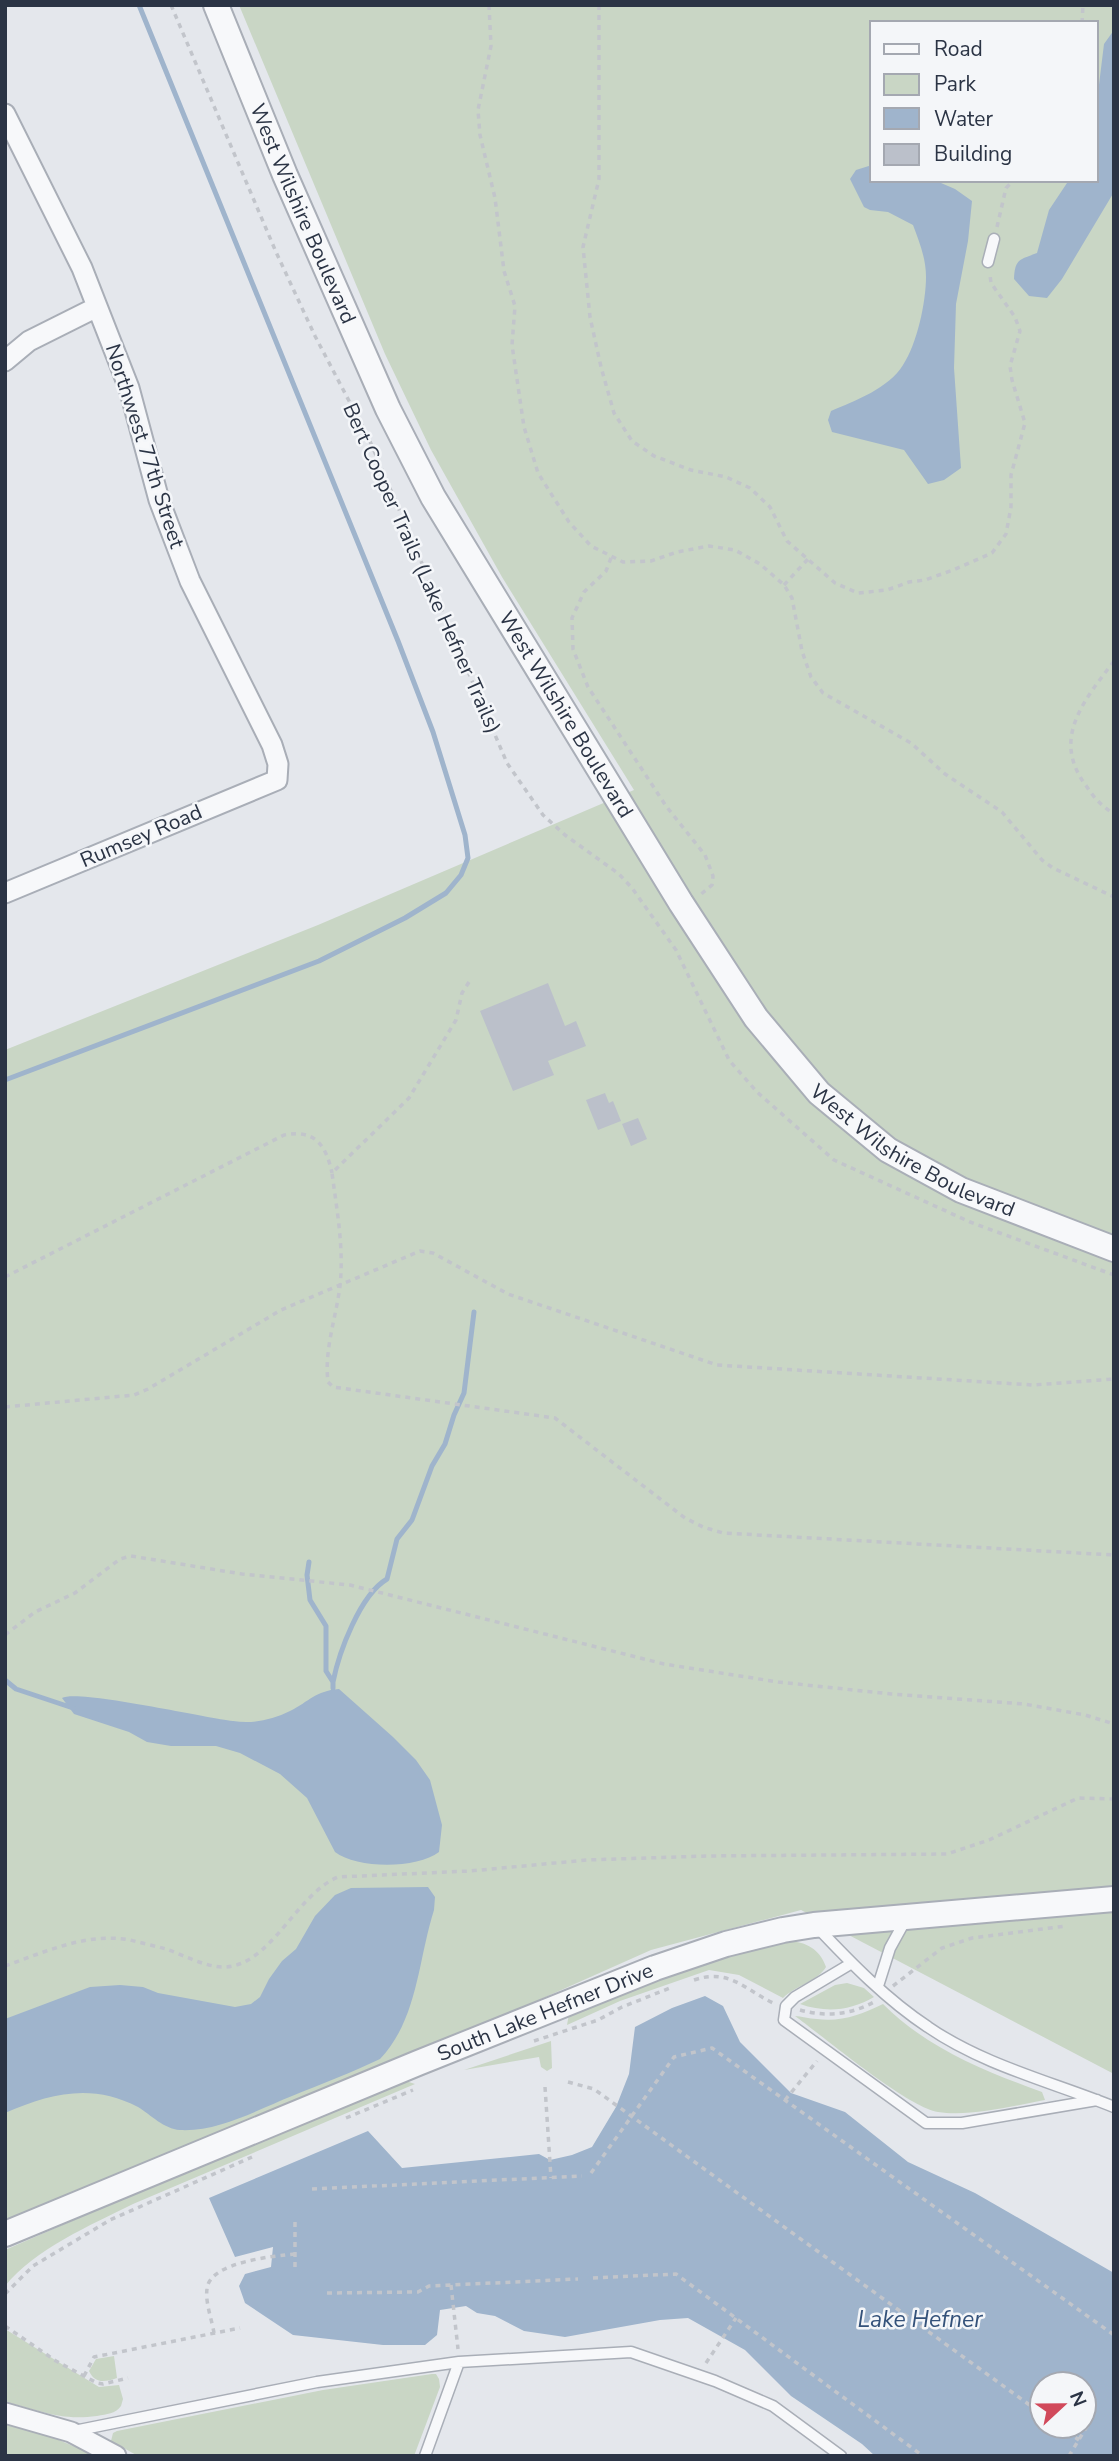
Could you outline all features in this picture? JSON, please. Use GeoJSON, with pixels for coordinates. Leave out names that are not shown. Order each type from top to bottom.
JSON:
{"type":"FeatureCollection","features":[{"type":"Feature","properties":{"kind":"street","name":"West Wilshire Boulevard"},"geometry":{"type":"LineString","coordinates":[[216,5],[333,286],[388,409],[433,497],[681,903],[756,1018],[820,1093],[888,1150],[961,1190],[1114,1250]]}},
{"type":"Feature","properties":{"kind":"street","name":"Northwest 77th Street"},"geometry":{"type":"LineString","coordinates":[[5,114],[82,268],[129,388],[159,500],[190,581],[272,745],[278,764],[277,780]]}},
{"type":"Feature","properties":{"kind":"street"},"geometry":{"type":"LineString","coordinates":[[5,360],[29,341],[97,307]]}},
{"type":"Feature","properties":{"kind":"street","name":"Rumsey Road"},"geometry":{"type":"LineString","coordinates":[[5,893],[277,780]]}},
{"type":"Feature","properties":{"kind":"street","name":"South Lake Hefner Drive"},"geometry":{"type":"LineString","coordinates":[[5,2234],[405,2068],[655,1968],[726,1944],[814,1924],[1114,1899]]}},
{"type":"Feature","properties":{"kind":"street"},"geometry":{"type":"LineString","coordinates":[[5,2413],[71,2432],[116,2456]]}},
{"type":"Feature","properties":{"kind":"lane"},"geometry":{"type":"LineString","coordinates":[[988,262],[994,239]]}},
{"type":"Feature","properties":{"kind":"lane"},"geometry":{"type":"LineString","coordinates":[[878,1986],[896,1934],[909,1915]]}},
{"type":"Feature","properties":{"kind":"lane"},"geometry":{"type":"LineString","coordinates":[[814,1924],[852,1964],[927,2027],[998,2063],[1114,2107]]}},
{"type":"Feature","properties":{"kind":"lane"},"geometry":{"type":"LineString","coordinates":[[852,1964],[795,1997],[786,2006],[784,2020],[926,2123],[962,2123],[1097,2101]]}},
{"type":"Feature","properties":{"kind":"lane"},"geometry":{"type":"LineString","coordinates":[[71,2432],[317,2382],[459,2362],[631,2352],[698,2375],[773,2406],[841,2456]]}},
{"type":"Feature","properties":{"kind":"lane"},"geometry":{"type":"LineString","coordinates":[[425,2456],[459,2362]]}},
{"type":"Feature","properties":{"kind":"path","name":"Bert Cooper Trails (Lake Hefner Trails)"},"geometry":{"type":"LineString","coordinates":[[171,5],[276,252],[315,336],[369,439],[507,763],[543,815],[565,835],[619,874],[632,888],[676,950],[702,1009]]}},
{"type":"Feature","properties":{"kind":"path"},"geometry":{"type":"LineString","coordinates":[[489,5],[491,46],[478,110],[480,135],[495,198],[504,271],[515,306],[512,345],[524,427],[538,473],[569,522],[591,546],[623,562],[651,561],[677,552],[709,546],[735,550],[760,564],[784,585],[792,598],[802,651],[811,677],[823,693],[838,704],[911,743],[945,774],[1002,812],[1042,860],[1053,868],[1114,897]]}},
{"type":"Feature","properties":{"kind":"path"},"geometry":{"type":"LineString","coordinates":[[599,5],[599,179],[583,247],[590,317],[614,413],[632,441],[654,456],[691,470],[726,477],[750,488],[770,507],[787,541],[835,583],[858,593],[877,591],[953,570],[992,553],[1006,534],[1011,507],[1011,475],[1025,424],[1010,366],[1020,331],[1015,317],[991,283],[988,262]]}},
{"type":"Feature","properties":{"kind":"path"},"geometry":{"type":"LineString","coordinates":[[994,239],[1006,188],[1012,182]]}},
{"type":"Feature","properties":{"kind":"path"},"geometry":{"type":"LineString","coordinates":[[611,558],[606,572],[584,592],[572,618],[573,649],[588,687],[666,806],[705,855],[713,876],[712,885],[705,892],[681,903]]}},
{"type":"Feature","properties":{"kind":"path"},"geometry":{"type":"LineString","coordinates":[[784,585],[807,559]]}},
{"type":"Feature","properties":{"kind":"path"},"geometry":{"type":"LineString","coordinates":[[1114,660],[1088,695],[1074,724],[1069,755],[1080,778],[1093,796],[1114,814]]}},
{"type":"Feature","properties":{"kind":"path"},"geometry":{"type":"LineString","coordinates":[[332,1173],[409,1098],[456,1020],[462,993],[469,982]]}},
{"type":"Feature","properties":{"kind":"path"},"geometry":{"type":"LineString","coordinates":[[5,1276],[284,1135],[296,1132],[309,1135],[325,1147],[332,1173],[342,1250],[340,1285],[327,1359],[328,1382],[332,1387],[555,1418],[685,1518],[723,1533],[1114,1555]]}},
{"type":"Feature","properties":{"kind":"path"},"geometry":{"type":"LineString","coordinates":[[5,1407],[134,1395],[148,1390],[281,1310],[420,1251],[433,1253],[508,1294],[717,1365],[1034,1385],[1114,1379]]}},
{"type":"Feature","properties":{"kind":"path"},"geometry":{"type":"LineString","coordinates":[[5,1635],[35,1612],[75,1593],[120,1559],[131,1556],[242,1574],[350,1585],[664,1664],[778,1682],[1024,1704],[1085,1715],[1114,1724]]}},
{"type":"Feature","properties":{"kind":"path"},"geometry":{"type":"LineString","coordinates":[[5,1966],[68,1944],[127,1940],[166,1949],[206,1964],[230,1967],[247,1960],[266,1945],[324,1884],[338,1877],[470,1871],[587,1860],[947,1853],[989,1840],[1078,1798],[1114,1799]]}},
{"type":"Feature","properties":{"kind":"path"},"geometry":{"type":"LineString","coordinates":[[897,1983],[942,1948],[962,1941],[1076,1925]]}},
{"type":"Feature","properties":{"kind":"path"},"geometry":{"type":"LineString","coordinates":[[682,1983],[704,1976],[721,1976],[737,1981],[778,2005]]}},
{"type":"Feature","properties":{"kind":"path"},"geometry":{"type":"LineString","coordinates":[[550,2036],[598,2020],[672,1987]]}},
{"type":"Feature","properties":{"kind":"path"},"geometry":{"type":"LineString","coordinates":[[798,2010],[829,2015],[861,2009],[875,2002]]}},
{"type":"Feature","properties":{"kind":"path"},"geometry":{"type":"LineString","coordinates":[[591,2173],[674,2057],[712,2048],[1114,2335]]}},
{"type":"Feature","properties":{"kind":"path"},"geometry":{"type":"LineString","coordinates":[[785,2100],[826,2050]]}},
{"type":"Feature","properties":{"kind":"path"},"geometry":{"type":"LineString","coordinates":[[568,2082],[594,2088],[1028,2403]]}},
{"type":"Feature","properties":{"kind":"path"},"geometry":{"type":"LineString","coordinates":[[545,2087],[551,2178]]}},
{"type":"Feature","properties":{"kind":"path"},"geometry":{"type":"LineString","coordinates":[[336,2122],[418,2088]]}},
{"type":"Feature","properties":{"kind":"path"},"geometry":{"type":"LineString","coordinates":[[5,2294],[33,2266],[110,2220],[252,2157]]}},
{"type":"Feature","properties":{"kind":"path"},"geometry":{"type":"LineString","coordinates":[[312,2189],[582,2176]]}},
{"type":"Feature","properties":{"kind":"path"},"geometry":{"type":"LineString","coordinates":[[295,2222],[295,2268]]}},
{"type":"Feature","properties":{"kind":"path"},"geometry":{"type":"LineString","coordinates":[[214,2333],[206,2289],[210,2280],[225,2268],[234,2265],[271,2256],[295,2254]]}},
{"type":"Feature","properties":{"kind":"path"},"geometry":{"type":"LineString","coordinates":[[593,2278],[676,2274],[923,2456]]}},
{"type":"Feature","properties":{"kind":"path"},"geometry":{"type":"LineString","coordinates":[[327,2293],[418,2292],[429,2286],[578,2279]]}},
{"type":"Feature","properties":{"kind":"path"},"geometry":{"type":"LineString","coordinates":[[451,2285],[459,2362]]}},
{"type":"Feature","properties":{"kind":"path"},"geometry":{"type":"LineString","coordinates":[[698,2375],[736,2318]]}},
{"type":"Feature","properties":{"kind":"path"},"geometry":{"type":"LineString","coordinates":[[5,2326],[100,2384],[128,2378]]}},
{"type":"Feature","properties":{"kind":"path"},"geometry":{"type":"LineString","coordinates":[[84,2376],[94,2357],[240,2328]]}},
{"type":"Feature","properties":{"kind":"path"},"geometry":{"type":"LineString","coordinates":[[1069,2456],[1079,2440]]}},
{"type":"Feature","properties":{"kind":"green space"},"geometry":{"type":"Polygon","coordinates":[[[239,5],[1114,5],[1114,2074],[801,1910],[651,1950],[418,2054],[5,2226],[5,1050],[318,925],[634,790],[502,577],[431,450],[385,354],[239,5]]]}},
{"type":"Feature","properties":{"kind":"green space"},"geometry":{"type":"Polygon","coordinates":[[[789,1941],[812,1948],[820,1955],[826,1967],[818,1976],[783,1998],[739,1975],[709,1970],[620,2001],[567,2025],[569,2014],[710,1959],[789,1941]]]}},
{"type":"Feature","properties":{"kind":"green space"},"geometry":{"type":"Polygon","coordinates":[[[847,1983],[864,1988],[874,1997],[838,2009],[819,2009],[800,2004],[835,1985],[847,1983]]]}},
{"type":"Feature","properties":{"kind":"green space"},"geometry":{"type":"Polygon","coordinates":[[[883,2004],[900,2020],[937,2046],[978,2067],[1042,2092],[1045,2100],[977,2112],[938,2112],[907,2098],[887,2085],[795,2016],[826,2020],[843,2018],[883,2004]]]}},
{"type":"Feature","properties":{"kind":"green space"},"geometry":{"type":"Polygon","coordinates":[[[551,2041],[552,2068],[547,2071],[541,2067],[539,2057],[464,2070],[551,2041]]]}},
{"type":"Feature","properties":{"kind":"green space"},"geometry":{"type":"Polygon","coordinates":[[[406,2081],[415,2084],[133,2204],[82,2229],[48,2249],[5,2286],[5,2250],[406,2081]]]}},
{"type":"Feature","properties":{"kind":"green space"},"geometry":{"type":"Polygon","coordinates":[[[5,2329],[99,2387],[119,2385],[123,2399],[121,2406],[107,2414],[71,2417],[5,2402],[5,2329]]]}},
{"type":"Feature","properties":{"kind":"green space"},"geometry":{"type":"Polygon","coordinates":[[[114,2356],[117,2378],[104,2381],[94,2378],[89,2371],[96,2359],[114,2356]]]}},
{"type":"Feature","properties":{"kind":"green space"},"geometry":{"type":"Polygon","coordinates":[[[436,2374],[440,2387],[414,2456],[138,2456],[111,2441],[113,2433],[117,2431],[323,2390],[436,2374]]]}},
{"type":"Feature","properties":{"kind":"green space"},"geometry":{"type":"Polygon","coordinates":[[[5,2421],[23,2425],[97,2456],[5,2456],[5,2421]]]}},
{"type":"Feature","properties":{"kind":"water"},"geometry":{"type":"Polygon","coordinates":[[[1114,30],[1114,192],[1062,279],[1047,298],[1029,296],[1014,279],[1015,267],[1022,259],[1037,253],[1049,210],[1068,182],[1098,182],[1098,93],[1104,44],[1114,30]]]}},
{"type":"Feature","properties":{"kind":"water"},"geometry":{"type":"Polygon","coordinates":[[[870,166],[870,182],[939,182],[972,201],[968,241],[956,304],[954,368],[961,468],[944,480],[928,484],[904,450],[832,432],[828,420],[831,411],[871,393],[903,365],[916,335],[926,287],[922,250],[913,225],[888,212],[864,207],[850,179],[856,170],[870,166]]]}},
{"type":"Feature","properties":{"kind":"water"},"geometry":{"type":"Polygon","coordinates":[[[339,1689],[416,1760],[430,1780],[442,1825],[439,1852],[429,1858],[387,1865],[345,1858],[335,1852],[307,1798],[280,1774],[240,1753],[216,1746],[171,1746],[147,1742],[129,1732],[74,1714],[62,1698],[92,1697],[248,1722],[276,1717],[318,1694],[339,1689]]]}},
{"type":"Feature","properties":{"kind":"water"},"geometry":{"type":"Polygon","coordinates":[[[428,1887],[435,1897],[434,1910],[410,2007],[393,2043],[380,2059],[237,2119],[209,2128],[174,2129],[138,2107],[104,2095],[88,2093],[55,2096],[5,2113],[5,2019],[90,1987],[120,1985],[143,1987],[158,1993],[235,2007],[251,2004],[260,1997],[282,1961],[296,1949],[315,1916],[335,1895],[351,1888],[428,1887]]]}},
{"type":"Feature","properties":{"kind":"water","name":"Lake Hefner"},"geometry":{"type":"Polygon","coordinates":[[[705,1996],[723,2006],[740,2042],[791,2093],[845,2112],[908,2162],[975,2193],[1114,2273],[1114,2456],[875,2456],[862,2444],[791,2396],[745,2350],[688,2318],[660,2320],[565,2337],[524,2331],[495,2316],[477,2313],[466,2306],[440,2310],[437,2335],[425,2345],[383,2345],[293,2335],[245,2303],[239,2286],[245,2274],[271,2267],[273,2247],[235,2257],[209,2198],[368,2131],[402,2168],[539,2154],[550,2160],[592,2147],[616,2107],[629,2074],[635,2027],[672,2008],[705,1996]]]}},
{"type":"Feature","properties":{"kind":"building"},"geometry":{"type":"Polygon","coordinates":[[[548,983],[565,1026],[576,1021],[586,1046],[548,1061],[554,1075],[513,1091],[480,1011],[548,983]]]}},
{"type":"Feature","properties":{"kind":"building"},"geometry":{"type":"Polygon","coordinates":[[[605,1093],[609,1103],[613,1101],[621,1121],[598,1130],[586,1100],[605,1093]]]}},
{"type":"Feature","properties":{"kind":"building"},"geometry":{"type":"Polygon","coordinates":[[[638,1118],[647,1139],[631,1146],[622,1124],[638,1118]]]}},
{"type":"Feature","properties":{"kind":"waterway"},"geometry":{"type":"LineString","coordinates":[[5,1080],[319,961],[405,918],[446,893],[461,875],[468,858],[465,835],[433,732],[398,641],[139,5]]}},
{"type":"Feature","properties":{"kind":"waterway"},"geometry":{"type":"LineString","coordinates":[[333,1682],[352,1625],[368,1598],[387,1579],[397,1539],[412,1520],[432,1466],[445,1444],[464,1393],[474,1312]]}},
{"type":"Feature","properties":{"kind":"waterway"},"geometry":{"type":"LineString","coordinates":[[309,1562],[307,1575],[310,1600],[326,1626],[326,1671],[333,1682],[333,1688]]}},
{"type":"Feature","properties":{"kind":"waterway"},"geometry":{"type":"LineString","coordinates":[[5,1680],[16,1689],[73,1708]]}}]}
